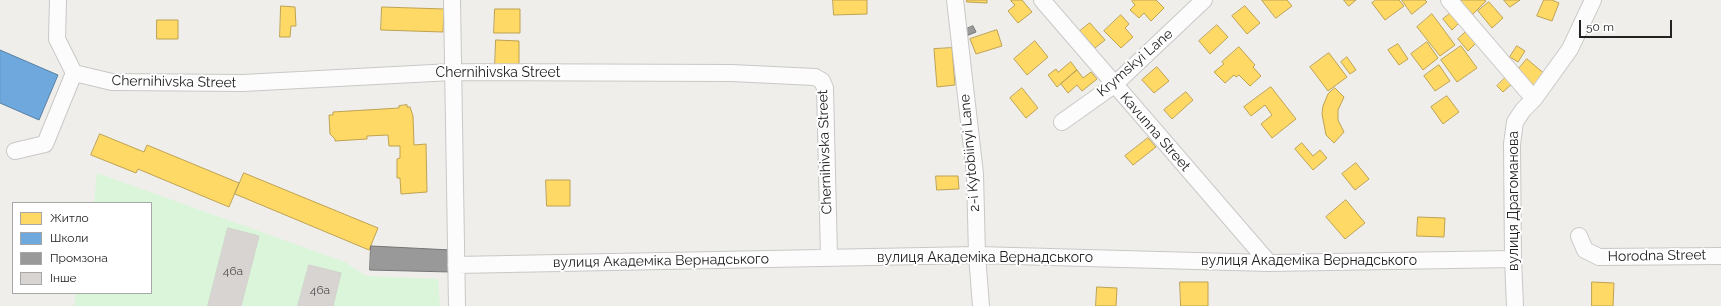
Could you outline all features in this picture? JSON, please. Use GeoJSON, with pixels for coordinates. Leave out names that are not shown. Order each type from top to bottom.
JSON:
{"type":"FeatureCollection","features":[{"type":"Feature","properties":{"kind":"street"},"geometry":{"type":"LineString","coordinates":[[15,151],[45,144],[74,73],[57,39],[58,0]]}},
{"type":"Feature","properties":{"kind":"street"},"geometry":{"type":"LineString","coordinates":[[452,0],[457,306]]}},
{"type":"Feature","properties":{"kind":"street","name":"2-i Kytobiinyi Lane"},"geometry":{"type":"LineString","coordinates":[[955,0],[975,174],[977,255],[981,306]]}},
{"type":"Feature","properties":{"kind":"street","name":"Kavunna Street"},"geometry":{"type":"LineString","coordinates":[[1042,0],[1269,263]]}},
{"type":"Feature","properties":{"kind":"street","name":"Krymskyi Lane"},"geometry":{"type":"LineString","coordinates":[[1062,122],[1114,85],[1204,0]]}},
{"type":"Feature","properties":{"kind":"street"},"geometry":{"type":"LineString","coordinates":[[1449,0],[1534,99]]}},
{"type":"Feature","properties":{"kind":"street","name":"вулиця Драгоманова"},"geometry":{"type":"LineString","coordinates":[[1515,306],[1512,144],[1514,122],[1534,99],[1570,49],[1593,0]]}},
{"type":"Feature","properties":{"kind":"street"},"geometry":{"type":"LineString","coordinates":[[1570,49],[1571,66]]}},
{"type":"Feature","properties":{"kind":"street","name":"Chernihivska Street"},"geometry":{"type":"LineString","coordinates":[[74,73],[112,82],[243,83],[452,72],[731,73],[815,77],[819,79],[825,88],[829,257]]}},
{"type":"Feature","properties":{"kind":"street","name":"Horodna Street"},"geometry":{"type":"LineString","coordinates":[[1579,236],[1581,244],[1585,250],[1599,257],[1721,256]]}},
{"type":"Feature","properties":{"kind":"street","name":"вулиця Академіка Вернадського"},"geometry":{"type":"LineString","coordinates":[[456,265],[977,255],[1269,263],[1513,259]]}},
{"type":"Feature","properties":{"kind":"green space"},"geometry":{"type":"Polygon","coordinates":[[[97,173],[345,262],[366,276],[438,279],[440,306],[67,306],[75,305],[75,294],[152,294],[152,202],[94,202],[97,173]]]}},
{"type":"Feature","properties":{"kind":"building: Житло"},"geometry":{"type":"Polygon","coordinates":[[[833,0],[867,0],[867,14],[834,15],[833,0]]]}},
{"type":"Feature","properties":{"kind":"building: Житло"},"geometry":{"type":"Polygon","coordinates":[[[967,0],[987,0],[987,3],[967,2],[967,0]]]}},
{"type":"Feature","properties":{"kind":"building: Житло"},"geometry":{"type":"Polygon","coordinates":[[[1022,0],[1032,12],[1018,23],[1008,11],[1015,5],[1011,1],[1022,0]]]}},
{"type":"Feature","properties":{"kind":"building: Житло"},"geometry":{"type":"Polygon","coordinates":[[[1156,0],[1164,8],[1151,21],[1144,13],[1139,18],[1130,10],[1135,5],[1132,1],[1156,0]]]}},
{"type":"Feature","properties":{"kind":"building: Житло"},"geometry":{"type":"Polygon","coordinates":[[[1262,0],[1287,0],[1292,6],[1276,18],[1262,0]]]}},
{"type":"Feature","properties":{"kind":"building: Житло"},"geometry":{"type":"Polygon","coordinates":[[[1344,0],[1356,0],[1349,6],[1344,0]]]}},
{"type":"Feature","properties":{"kind":"building: Житло"},"geometry":{"type":"Polygon","coordinates":[[[1376,0],[1399,0],[1404,6],[1385,20],[1372,3],[1376,0]]]}},
{"type":"Feature","properties":{"kind":"building: Житло"},"geometry":{"type":"Polygon","coordinates":[[[1402,0],[1425,0],[1427,2],[1412,14],[1402,0]]]}},
{"type":"Feature","properties":{"kind":"building: Житло"},"geometry":{"type":"Polygon","coordinates":[[[1459,0],[1484,0],[1486,1],[1473,14],[1459,0]]]}},
{"type":"Feature","properties":{"kind":"building: Житло"},"geometry":{"type":"Polygon","coordinates":[[[1504,0],[1520,0],[1510,7],[1504,0]]]}},
{"type":"Feature","properties":{"kind":"building: Житло"},"geometry":{"type":"Polygon","coordinates":[[[1544,0],[1552,0],[1559,3],[1552,21],[1537,16],[1544,0]]]}},
{"type":"Feature","properties":{"kind":"building: Житло"},"geometry":{"type":"Polygon","coordinates":[[[1489,2],[1503,18],[1492,28],[1478,11],[1489,2]]]}},
{"type":"Feature","properties":{"kind":"building: Житло"},"geometry":{"type":"Polygon","coordinates":[[[281,6],[295,7],[296,26],[291,26],[290,37],[280,37],[281,6]]]}},
{"type":"Feature","properties":{"kind":"building: Житло"},"geometry":{"type":"Polygon","coordinates":[[[1245,6],[1260,23],[1247,34],[1232,16],[1245,6]]]}},
{"type":"Feature","properties":{"kind":"building: Житло"},"geometry":{"type":"Polygon","coordinates":[[[382,7],[444,9],[443,32],[381,30],[382,7]]]}},
{"type":"Feature","properties":{"kind":"building: Житло"},"geometry":{"type":"Polygon","coordinates":[[[495,9],[520,9],[520,33],[494,33],[495,9]]]}},
{"type":"Feature","properties":{"kind":"building: Житло"},"geometry":{"type":"Polygon","coordinates":[[[1452,12],[1460,22],[1452,30],[1443,19],[1452,12]]]}},
{"type":"Feature","properties":{"kind":"building: Житло"},"geometry":{"type":"Polygon","coordinates":[[[1432,14],[1455,45],[1440,56],[1417,27],[1432,14]]]}},
{"type":"Feature","properties":{"kind":"building: Житло"},"geometry":{"type":"Polygon","coordinates":[[[1121,15],[1129,24],[1125,28],[1133,37],[1121,48],[1104,31],[1121,15]]]}},
{"type":"Feature","properties":{"kind":"building: Житло"},"geometry":{"type":"Polygon","coordinates":[[[157,20],[178,20],[178,39],[157,39],[157,20]]]}},
{"type":"Feature","properties":{"kind":"building: Житло"},"geometry":{"type":"Polygon","coordinates":[[[1090,23],[1105,40],[1095,48],[1080,31],[1090,23]]]}},
{"type":"Feature","properties":{"kind":"building: Житло"},"geometry":{"type":"Polygon","coordinates":[[[1217,25],[1228,37],[1210,54],[1199,41],[1217,25]]]}},
{"type":"Feature","properties":{"kind":"building: Житло"},"geometry":{"type":"Polygon","coordinates":[[[997,30],[1002,46],[976,54],[970,39],[997,30]]]}},
{"type":"Feature","properties":{"kind":"building: Житло"},"geometry":{"type":"Polygon","coordinates":[[[1468,30],[1478,41],[1468,51],[1458,39],[1468,30]]]}},
{"type":"Feature","properties":{"kind":"building: Житло"},"geometry":{"type":"Polygon","coordinates":[[[496,40],[519,41],[519,67],[495,67],[496,40]]]}},
{"type":"Feature","properties":{"kind":"building: Житло"},"geometry":{"type":"Polygon","coordinates":[[[1035,41],[1048,57],[1027,75],[1014,59],[1035,41]]]}},
{"type":"Feature","properties":{"kind":"building: Житло"},"geometry":{"type":"Polygon","coordinates":[[[1427,42],[1438,58],[1423,70],[1411,54],[1427,42]]]}},
{"type":"Feature","properties":{"kind":"building: Житло"},"geometry":{"type":"Polygon","coordinates":[[[1398,44],[1408,59],[1399,65],[1388,50],[1398,44]]]}},
{"type":"Feature","properties":{"kind":"building: Житло"},"geometry":{"type":"Polygon","coordinates":[[[1461,46],[1477,68],[1457,82],[1441,60],[1461,46]]]}},
{"type":"Feature","properties":{"kind":"building: Житло"},"geometry":{"type":"Polygon","coordinates":[[[1517,46],[1525,51],[1518,62],[1510,57],[1517,46]]]}},
{"type":"Feature","properties":{"kind":"building: Житло"},"geometry":{"type":"Polygon","coordinates":[[[1239,47],[1255,65],[1253,67],[1261,76],[1250,86],[1239,75],[1236,77],[1234,75],[1225,83],[1214,72],[1224,64],[1222,62],[1239,47]]]}},
{"type":"Feature","properties":{"kind":"building: Житло"},"geometry":{"type":"Polygon","coordinates":[[[952,48],[955,85],[937,87],[934,49],[952,48]]]}},
{"type":"Feature","properties":{"kind":"building: Житло"},"geometry":{"type":"Polygon","coordinates":[[[1329,53],[1347,77],[1328,91],[1310,67],[1329,53]]]}},
{"type":"Feature","properties":{"kind":"building: Житло"},"geometry":{"type":"Polygon","coordinates":[[[1347,57],[1356,70],[1350,74],[1341,62],[1347,57]]]}},
{"type":"Feature","properties":{"kind":"building: Житло"},"geometry":{"type":"Polygon","coordinates":[[[1527,59],[1547,76],[1537,88],[1517,71],[1527,59]]]}},
{"type":"Feature","properties":{"kind":"building: Житло"},"geometry":{"type":"Polygon","coordinates":[[[1071,62],[1077,70],[1057,87],[1048,75],[1056,69],[1058,72],[1071,62]]]}},
{"type":"Feature","properties":{"kind":"building: Житло"},"geometry":{"type":"Polygon","coordinates":[[[1439,65],[1450,81],[1435,91],[1424,76],[1439,65]]]}},
{"type":"Feature","properties":{"kind":"building: Житло"},"geometry":{"type":"Polygon","coordinates":[[[1157,67],[1169,81],[1154,93],[1142,80],[1157,67]]]}},
{"type":"Feature","properties":{"kind":"building: Житло"},"geometry":{"type":"Polygon","coordinates":[[[1077,70],[1083,78],[1091,72],[1097,79],[1082,91],[1077,85],[1068,93],[1061,84],[1077,70]]]}},
{"type":"Feature","properties":{"kind":"building: Житло"},"geometry":{"type":"Polygon","coordinates":[[[1507,76],[1513,83],[1503,92],[1497,86],[1507,76]]]}},
{"type":"Feature","properties":{"kind":"building: Житло"},"geometry":{"type":"Polygon","coordinates":[[[1271,87],[1296,119],[1272,138],[1261,124],[1272,115],[1265,105],[1251,116],[1244,107],[1271,87]]]}},
{"type":"Feature","properties":{"kind":"building: Житло"},"geometry":{"type":"Polygon","coordinates":[[[1022,88],[1038,108],[1026,118],[1010,98],[1022,88]]]}},
{"type":"Feature","properties":{"kind":"building: Житло"},"geometry":{"type":"Polygon","coordinates":[[[1335,88],[1344,97],[1338,110],[1338,120],[1344,132],[1334,143],[1326,135],[1322,114],[1323,106],[1328,94],[1335,88]]]}},
{"type":"Feature","properties":{"kind":"building: Житло"},"geometry":{"type":"Polygon","coordinates":[[[1186,92],[1193,100],[1172,119],[1164,110],[1186,92]]]}},
{"type":"Feature","properties":{"kind":"building: Житло"},"geometry":{"type":"Polygon","coordinates":[[[1447,96],[1459,112],[1443,124],[1431,107],[1447,96]]]}},
{"type":"Feature","properties":{"kind":"building: Житло"},"geometry":{"type":"Polygon","coordinates":[[[407,105],[407,107],[410,107],[413,116],[414,145],[426,144],[427,192],[401,194],[400,178],[397,178],[397,159],[400,158],[400,146],[389,146],[388,135],[367,136],[367,139],[335,141],[330,134],[329,115],[333,115],[333,112],[399,108],[399,106],[407,105]]]}},
{"type":"Feature","properties":{"kind":"building: Житло"},"geometry":{"type":"Polygon","coordinates":[[[100,134],[144,152],[147,145],[239,183],[229,207],[138,169],[136,173],[91,155],[100,134]]]}},
{"type":"Feature","properties":{"kind":"building: Житло"},"geometry":{"type":"Polygon","coordinates":[[[1148,138],[1156,147],[1133,165],[1125,156],[1148,138]]]}},
{"type":"Feature","properties":{"kind":"building: Житло"},"geometry":{"type":"Polygon","coordinates":[[[1302,143],[1313,156],[1320,150],[1327,158],[1313,170],[1295,149],[1302,143]]]}},
{"type":"Feature","properties":{"kind":"building: Житло"},"geometry":{"type":"Polygon","coordinates":[[[1356,163],[1369,179],[1355,190],[1342,174],[1356,163]]]}},
{"type":"Feature","properties":{"kind":"building: Житло"},"geometry":{"type":"Polygon","coordinates":[[[244,173],[378,228],[369,250],[235,194],[244,173]]]}},
{"type":"Feature","properties":{"kind":"building: Житло"},"geometry":{"type":"Polygon","coordinates":[[[936,176],[958,176],[959,189],[937,190],[936,176]]]}},
{"type":"Feature","properties":{"kind":"building: Житло"},"geometry":{"type":"Polygon","coordinates":[[[546,180],[570,180],[570,206],[547,206],[546,180]]]}},
{"type":"Feature","properties":{"kind":"building: Житло"},"geometry":{"type":"Polygon","coordinates":[[[1346,200],[1365,223],[1345,239],[1326,217],[1346,200]]]}},
{"type":"Feature","properties":{"kind":"building: Житло"},"geometry":{"type":"Polygon","coordinates":[[[1418,217],[1445,218],[1444,237],[1417,236],[1418,217]]]}},
{"type":"Feature","properties":{"kind":"building: Житло"},"geometry":{"type":"Polygon","coordinates":[[[1180,282],[1208,282],[1208,306],[1181,306],[1180,282]]]}},
{"type":"Feature","properties":{"kind":"building: Житло"},"geometry":{"type":"Polygon","coordinates":[[[1592,282],[1614,283],[1613,306],[1592,306],[1592,282]]]}},
{"type":"Feature","properties":{"kind":"building: Житло"},"geometry":{"type":"Polygon","coordinates":[[[1097,287],[1117,288],[1116,306],[1096,306],[1097,287]]]}},
{"type":"Feature","properties":{"kind":"building: Школи"},"geometry":{"type":"Polygon","coordinates":[[[0,50],[58,75],[39,120],[0,103],[0,50]]]}},
{"type":"Feature","properties":{"kind":"building: Промзона"},"geometry":{"type":"Polygon","coordinates":[[[973,26],[976,32],[966,36],[964,30],[973,26]]]}},
{"type":"Feature","properties":{"kind":"building: Промзона"},"geometry":{"type":"Polygon","coordinates":[[[371,246],[451,250],[451,272],[370,270],[371,246]]]}},
{"type":"Feature","properties":{"kind":"building: Інше"},"geometry":{"type":"Polygon","coordinates":[[[228,228],[259,236],[241,306],[208,306],[228,228]]]}},
{"type":"Feature","properties":{"kind":"building: Інше"},"geometry":{"type":"Polygon","coordinates":[[[309,265],[341,273],[333,306],[298,306],[309,265]]]}}]}
